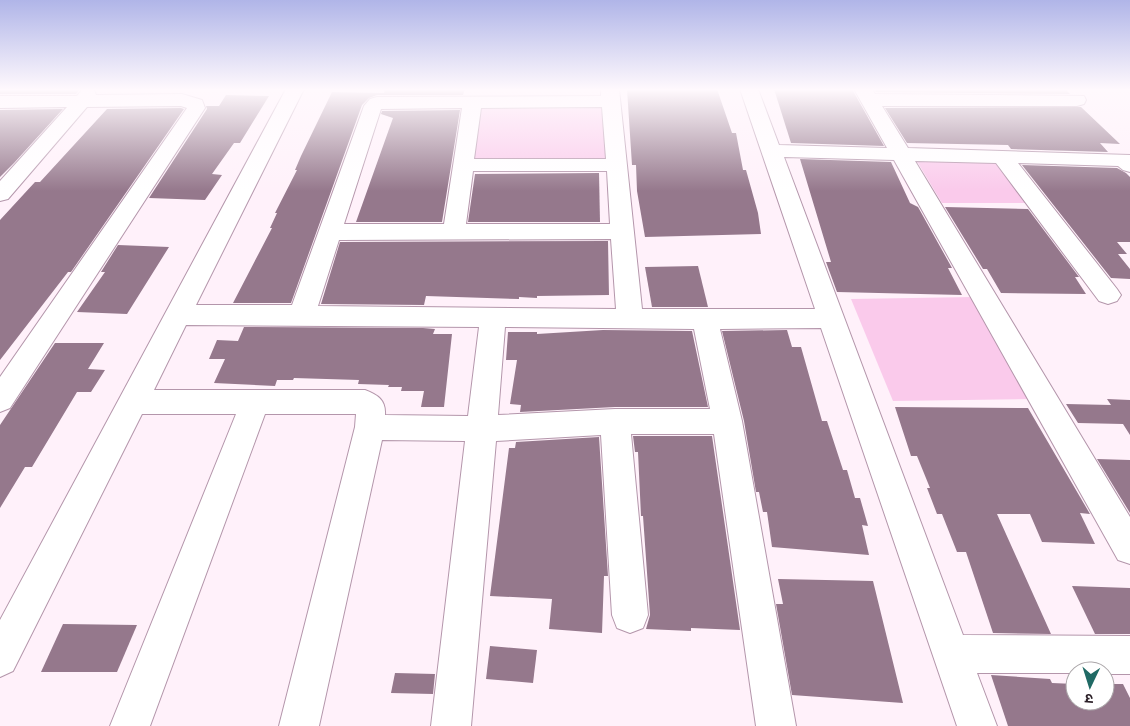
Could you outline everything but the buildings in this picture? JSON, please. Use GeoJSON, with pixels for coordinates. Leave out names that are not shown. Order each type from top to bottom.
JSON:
{"type":"FeatureCollection","features":[{"type":"Feature","properties":{"kind":"street"},"geometry":{"type":"LineString","coordinates":[[0,194],[62,123]]}},
{"type":"Feature","properties":{"kind":"street"},"geometry":{"type":"LineString","coordinates":[[0,400],[8,375],[186,123]]}},
{"type":"Feature","properties":{"kind":"street"},"geometry":{"type":"LineString","coordinates":[[0,658],[278,123]]}},
{"type":"Feature","properties":{"kind":"street"},"geometry":{"type":"LineString","coordinates":[[302,314],[365,123]]}},
{"type":"Feature","properties":{"kind":"street"},"geometry":{"type":"LineString","coordinates":[[454,232],[469,123]]}},
{"type":"Feature","properties":{"kind":"street"},"geometry":{"type":"LineString","coordinates":[[612,123],[630,319]]}},
{"type":"Feature","properties":{"kind":"street"},"geometry":{"type":"LineString","coordinates":[[761,123],[977,726]]}},
{"type":"Feature","properties":{"kind":"street"},"geometry":{"type":"LineString","coordinates":[[883,123],[1130,548]]}},
{"type":"Feature","properties":{"kind":"street"},"geometry":{"type":"LineString","coordinates":[[771,152],[1124,160],[1130,166]]}},
{"type":"Feature","properties":{"kind":"street"},"geometry":{"type":"LineString","coordinates":[[1002,156],[1108,295]]}},
{"type":"Feature","properties":{"kind":"street"},"geometry":{"type":"LineString","coordinates":[[463,165],[616,165]]}},
{"type":"Feature","properties":{"kind":"street"},"geometry":{"type":"LineString","coordinates":[[330,232],[622,231]]}},
{"type":"Feature","properties":{"kind":"street"},"geometry":{"type":"LineString","coordinates":[[178,316],[302,314],[493,319],[705,321],[832,318]]}},
{"type":"Feature","properties":{"kind":"street"},"geometry":{"type":"LineString","coordinates":[[451,726],[493,319]]}},
{"type":"Feature","properties":{"kind":"street"},"geometry":{"type":"LineString","coordinates":[[705,321],[727,421],[776,726]]}},
{"type":"Feature","properties":{"kind":"street"},"geometry":{"type":"LineString","coordinates":[[134,402],[365,402],[371,407],[370,427],[299,726]]}},
{"type":"Feature","properties":{"kind":"street"},"geometry":{"type":"LineString","coordinates":[[130,726],[255,402]]}},
{"type":"Feature","properties":{"kind":"street"},"geometry":{"type":"LineString","coordinates":[[370,427],[482,430],[615,422],[727,421]]}},
{"type":"Feature","properties":{"kind":"street"},"geometry":{"type":"LineString","coordinates":[[615,422],[630,615]]}},
{"type":"Feature","properties":{"kind":"street"},"geometry":{"type":"LineString","coordinates":[[951,654],[1130,655]]}},
{"type":"Feature","properties":{"kind":"shaded area"},"geometry":{"type":"Polygon","coordinates":[[[478,123],[603,123],[607,159],[474,161],[478,123]]]}},
{"type":"Feature","properties":{"kind":"shaded area"},"geometry":{"type":"Polygon","coordinates":[[[915,158],[996,158],[1029,203],[942,203],[915,158]]]}},
{"type":"Feature","properties":{"kind":"shaded area"},"geometry":{"type":"Polygon","coordinates":[[[972,297],[1031,399],[893,401],[851,299],[972,297]]]}}]}
